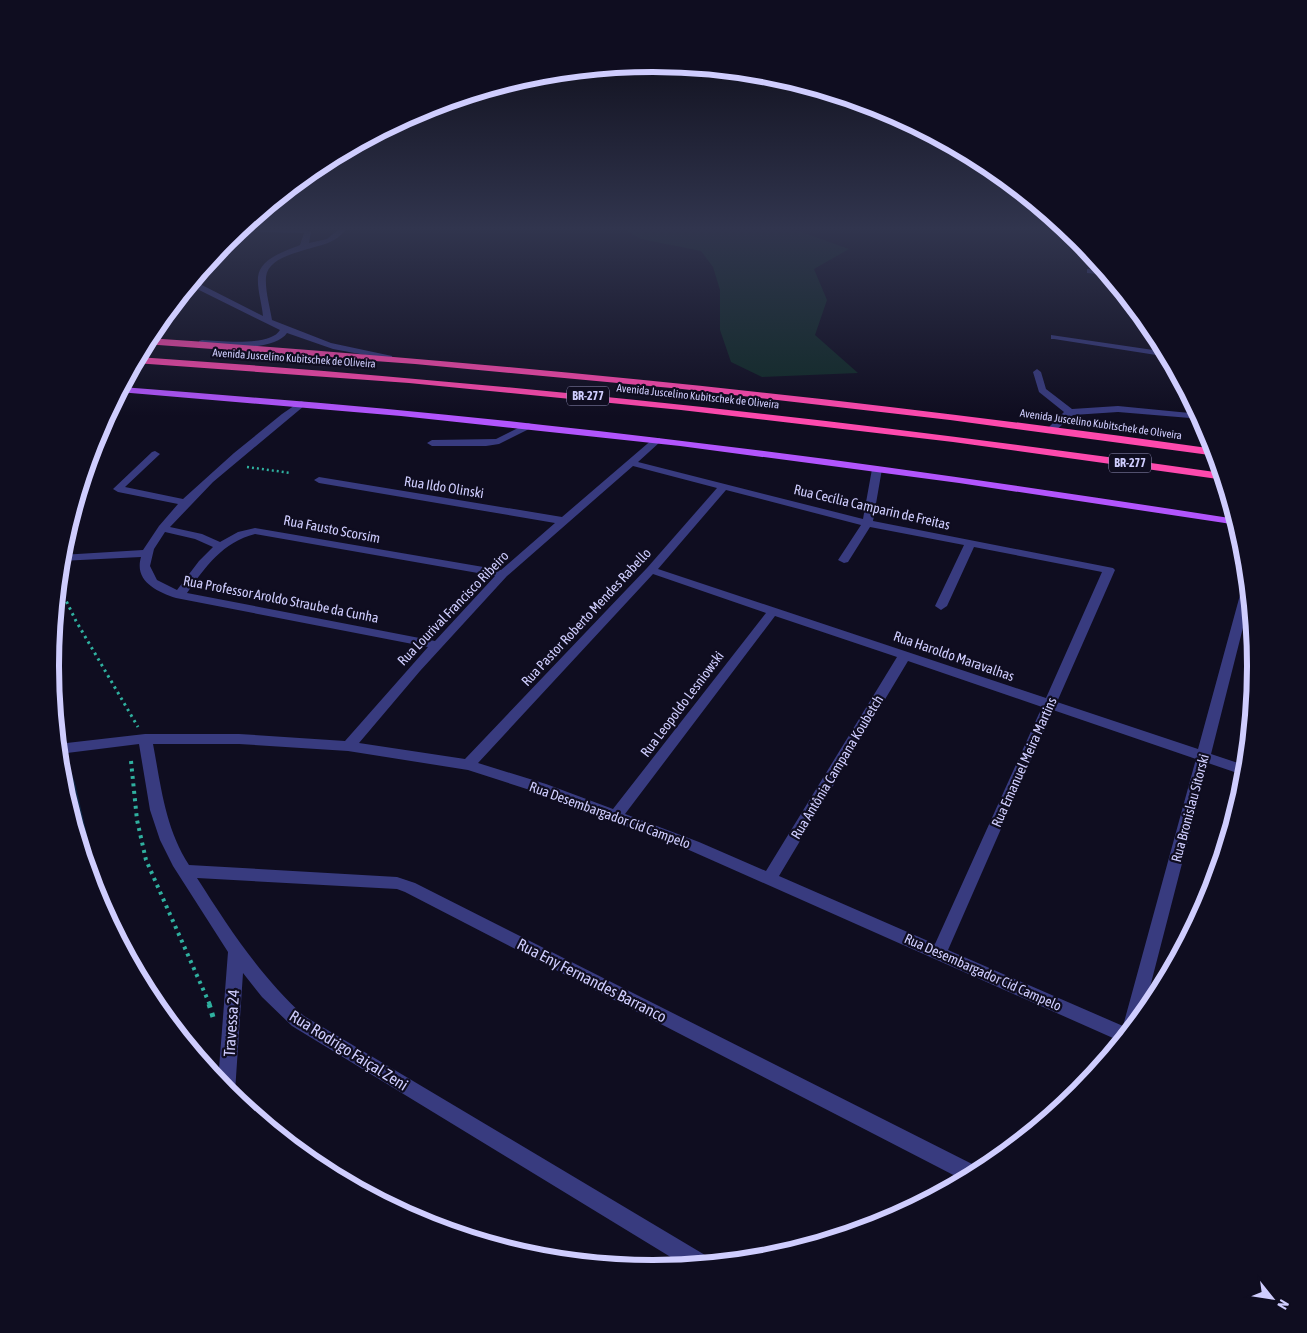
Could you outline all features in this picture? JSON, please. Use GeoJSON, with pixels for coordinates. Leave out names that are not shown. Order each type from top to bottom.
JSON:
{"type":"FeatureCollection","features":[{"type":"Feature","properties":{"kind":"highway","name":"Avenida Juscelino Kubitschek de Oliveira"},"geometry":{"type":"LineString","coordinates":[[155,342],[389,358],[693,386],[931,414],[1208,452]]}},
{"type":"Feature","properties":{"kind":"highway","name":"Avenida Juscelino Kubitschek de Oliveira"},"geometry":{"type":"LineString","coordinates":[[143,361],[411,380],[662,404],[913,434],[1217,476]]}},
{"type":"Feature","properties":{"kind":"main road"},"geometry":{"type":"LineString","coordinates":[[127,391],[301,404],[656,440],[877,469],[1230,521]]}},
{"type":"Feature","properties":{"kind":"street"},"geometry":{"type":"LineString","coordinates":[[208,291],[268,321],[327,345],[389,358]]}},
{"type":"Feature","properties":{"kind":"street"},"geometry":{"type":"LineString","coordinates":[[264,291],[268,321]]}},
{"type":"Feature","properties":{"kind":"street"},"geometry":{"type":"LineString","coordinates":[[179,343],[263,342],[279,338],[285,328]]}},
{"type":"Feature","properties":{"kind":"street"},"geometry":{"type":"LineString","coordinates":[[1054,337],[1159,353]]}},
{"type":"Feature","properties":{"kind":"street"},"geometry":{"type":"LineString","coordinates":[[1037,372],[1042,390],[1070,412]]}},
{"type":"Feature","properties":{"kind":"street"},"geometry":{"type":"LineString","coordinates":[[69,558],[148,553],[164,529],[186,503],[226,464],[258,436],[301,404]]}},
{"type":"Feature","properties":{"kind":"street"},"geometry":{"type":"LineString","coordinates":[[1051,430],[1070,412],[1118,409],[1193,416]]}},
{"type":"Feature","properties":{"kind":"street"},"geometry":{"type":"LineString","coordinates":[[432,443],[493,442],[508,437],[528,426]]}},
{"type":"Feature","properties":{"kind":"street","name":"Rua Lourival Francisco Ribeiro"},"geometry":{"type":"LineString","coordinates":[[348,746],[503,574],[656,440]]}},
{"type":"Feature","properties":{"kind":"street"},"geometry":{"type":"LineString","coordinates":[[155,454],[118,490],[186,503]]}},
{"type":"Feature","properties":{"kind":"street","name":"Rua Cecília Camparin de Freitas"},"geometry":{"type":"LineString","coordinates":[[631,463],[867,523],[970,545],[1109,570]]}},
{"type":"Feature","properties":{"kind":"street"},"geometry":{"type":"LineString","coordinates":[[844,560],[867,523],[877,469]]}},
{"type":"Feature","properties":{"kind":"street","name":"Rua Ildo Olinski"},"geometry":{"type":"LineString","coordinates":[[319,480],[564,521]]}},
{"type":"Feature","properties":{"kind":"street","name":"Rua Pastor Roberto Mendes Rabello"},"geometry":{"type":"LineString","coordinates":[[468,765],[651,570],[723,487]]}},
{"type":"Feature","properties":{"kind":"street"},"geometry":{"type":"LineString","coordinates":[[164,529],[198,536],[220,546]]}},
{"type":"Feature","properties":{"kind":"street","name":"Rua Fausto Scorsim"},"geometry":{"type":"LineString","coordinates":[[180,595],[201,564],[220,546],[249,532],[262,531],[503,574]]}},
{"type":"Feature","properties":{"kind":"street"},"geometry":{"type":"LineString","coordinates":[[941,606],[970,545]]}},
{"type":"Feature","properties":{"kind":"street","name":"Rua Professor Aroldo Straube da Cunha"},"geometry":{"type":"LineString","coordinates":[[148,553],[144,564],[146,573],[152,582],[163,590],[180,595],[437,645]]}},
{"type":"Feature","properties":{"kind":"street","name":"Rua Haroldo Maravalhas"},"geometry":{"type":"LineString","coordinates":[[651,570],[1239,768]]}},
{"type":"Feature","properties":{"kind":"street","name":"Rua Emanuel Meira Martins"},"geometry":{"type":"LineString","coordinates":[[939,953],[1109,570]]}},
{"type":"Feature","properties":{"kind":"street","name":"Rua Bronislau Sitorski"},"geometry":{"type":"LineString","coordinates":[[1134,1016],[1244,602]]}},
{"type":"Feature","properties":{"kind":"street","name":"Rua Leopoldo Lesniowski"},"geometry":{"type":"LineString","coordinates":[[616,816],[773,611]]}},
{"type":"Feature","properties":{"kind":"street","name":"Rua Antônia Campana Koubetch"},"geometry":{"type":"LineString","coordinates":[[770,878],[905,655]]}},
{"type":"Feature","properties":{"kind":"street","name":"Rua Desembargador Cid Campelo"},"geometry":{"type":"LineString","coordinates":[[65,748],[145,739],[239,739],[348,746],[468,765],[541,788],[616,816],[770,878],[1121,1034]]}},
{"type":"Feature","properties":{"kind":"street","name":"Rua Rodrigo Faiçal Zeni"},"geometry":{"type":"LineString","coordinates":[[145,739],[159,818],[164,835],[184,871],[236,953],[272,998],[298,1021],[694,1260]]}},
{"type":"Feature","properties":{"kind":"street","name":"Rua Eny Fernandes Barranco"},"geometry":{"type":"LineString","coordinates":[[184,871],[397,884],[410,887],[967,1172]]}},
{"type":"Feature","properties":{"kind":"street","name":"Travessa 24"},"geometry":{"type":"LineString","coordinates":[[227,1081],[236,953]]}},
{"type":"Feature","properties":{"kind":"path"},"geometry":{"type":"LineString","coordinates":[[226,464],[291,472]]}},
{"type":"Feature","properties":{"kind":"path"},"geometry":{"type":"LineString","coordinates":[[63,595],[76,621],[145,739],[130,757],[137,820],[146,860],[208,1000],[214,1022]]}},
{"type":"Feature","properties":{"kind":"green space"},"geometry":{"type":"Polygon","coordinates":[[[720,291],[823,291],[827,300],[815,335],[858,373],[762,377],[731,362],[720,330],[720,291]]]}},
{"type":"Feature","properties":{"kind":"water"},"geometry":{"type":"Polygon","coordinates":[[[66,755],[75,783],[96,873],[79,820],[66,755]]]}}]}
